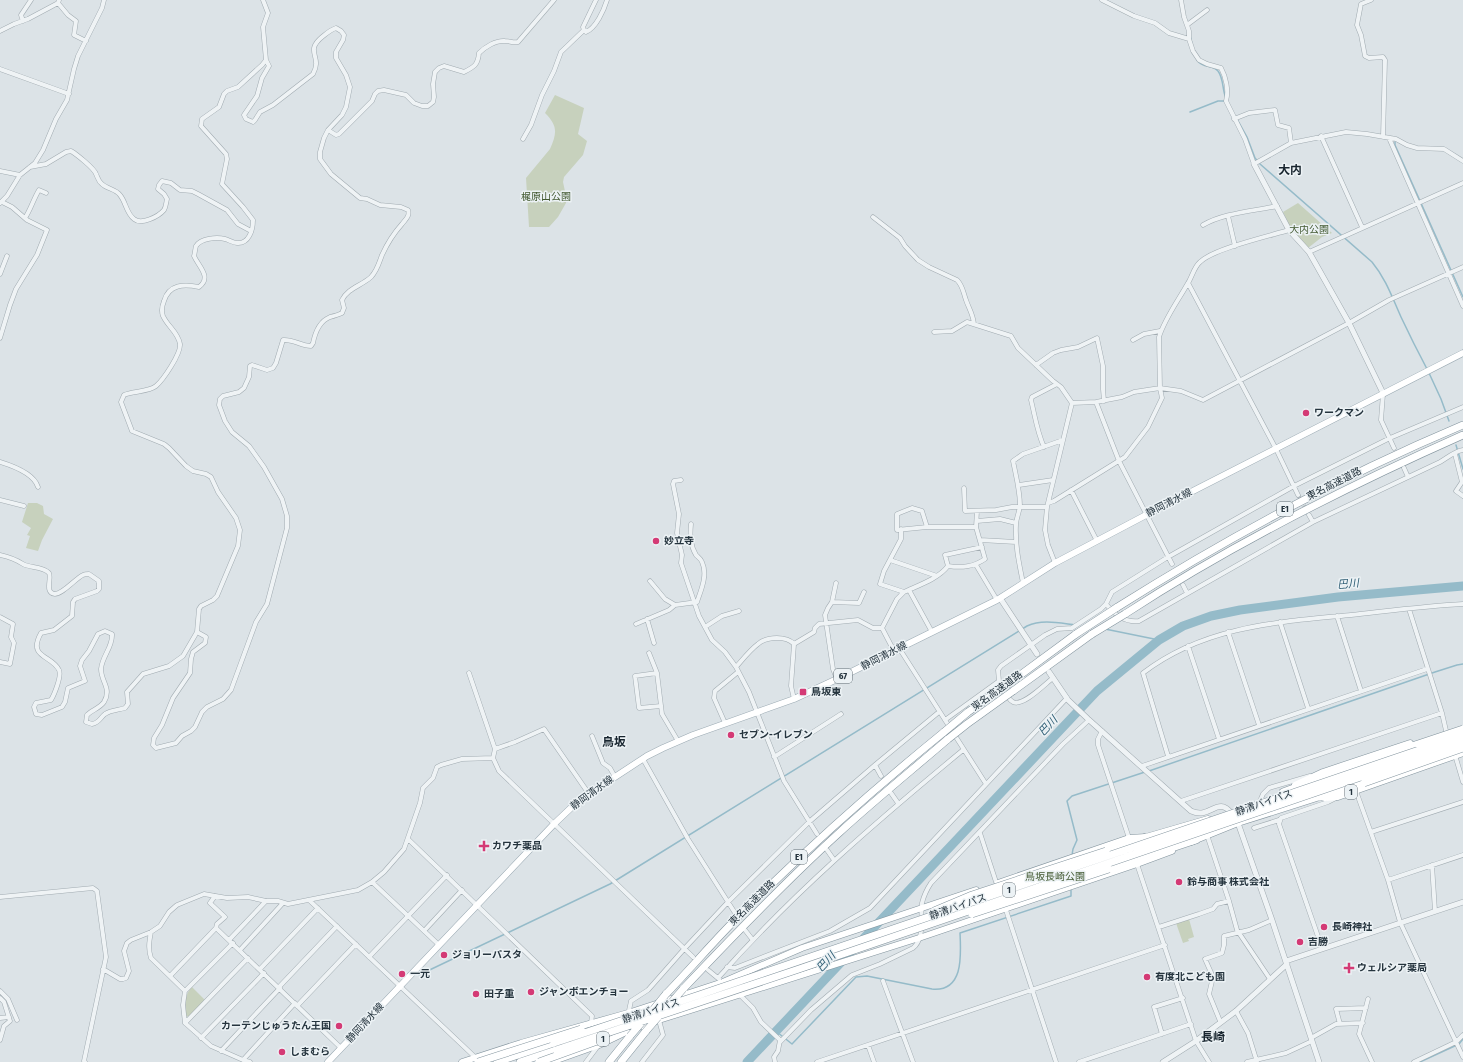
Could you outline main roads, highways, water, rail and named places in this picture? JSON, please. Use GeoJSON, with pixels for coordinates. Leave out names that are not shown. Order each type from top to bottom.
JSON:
{"type":"FeatureCollection","features":[{"type":"Feature","properties":{"kind":"highway","name":"東名高速道路"},"geometry":{"type":"LineString","coordinates":[[609,1062],[629,1033],[745,909],[783,873],[888,777],[968,712],[1008,684],[1074,631],[1116,608],[1218,546],[1280,512],[1403,451],[1463,425]]}},
{"type":"Feature","properties":{"kind":"highway","name":"東名高速道路"},"geometry":{"type":"LineString","coordinates":[[621,1062],[683,989],[753,916],[840,832],[894,784],[967,724],[1092,634],[1198,568],[1284,520],[1350,486],[1463,435]]}},
{"type":"Feature","properties":{"kind":"highway"},"geometry":{"type":"LineString","coordinates":[[1283,792],[1463,727]]}},
{"type":"Feature","properties":{"kind":"highway","name":"静清バイパス"},"geometry":{"type":"LineString","coordinates":[[520,1062],[898,928],[1463,735]]}},
{"type":"Feature","properties":{"kind":"highway","name":"静清バイパス"},"geometry":{"type":"LineString","coordinates":[[497,1062],[665,1010],[894,936],[1463,742]]}},
{"type":"Feature","properties":{"kind":"highway"},"geometry":{"type":"LineString","coordinates":[[1320,797],[1463,748]]}},
{"type":"Feature","properties":{"kind":"highway"},"geometry":{"type":"LineString","coordinates":[[898,928],[972,895],[1146,837]]}},
{"type":"Feature","properties":{"kind":"highway"},"geometry":{"type":"LineString","coordinates":[[894,936],[938,925],[1196,840]]}},
{"type":"Feature","properties":{"kind":"highway"},"geometry":{"type":"LineString","coordinates":[[478,1061],[585,1027],[665,1010]]}},
{"type":"Feature","properties":{"kind":"highway","name":"1"},"geometry":{"type":"LineString","coordinates":[[539,1062],[620,1033],[665,1010]]}},
{"type":"Feature","properties":{"kind":"main road","name":"静岡清水線"},"geometry":{"type":"LineString","coordinates":[[328,1062],[554,824],[574,805],[589,794],[643,759],[678,741],[794,699],[837,680],[999,599],[1055,563],[1463,353]]}},
{"type":"Feature","properties":{"kind":"main road"},"geometry":{"type":"LineString","coordinates":[[462,1062],[478,1061],[723,982],[802,948],[1129,838],[1146,837],[1175,827],[1232,812],[1283,792],[1318,774],[1446,731],[1463,727]]}},
{"type":"Feature","properties":{"kind":"main road","name":"1"},"geometry":{"type":"LineString","coordinates":[[551,1062],[599,1046],[659,1020],[1006,910],[1164,855],[1207,835],[1238,824],[1320,797],[1338,797],[1463,752]]}},
{"type":"Feature","properties":{"kind":"waterway"},"geometry":{"type":"LineString","coordinates":[[1190,36],[1192,44]]}},
{"type":"Feature","properties":{"kind":"waterway"},"geometry":{"type":"LineString","coordinates":[[1197,60],[1202,65],[1218,71],[1226,98]]}},
{"type":"Feature","properties":{"kind":"waterway"},"geometry":{"type":"LineString","coordinates":[[1190,112],[1218,101],[1225,101]]}},
{"type":"Feature","properties":{"kind":"waterway"},"geometry":{"type":"LineString","coordinates":[[1237,119],[1247,137],[1255,158],[1260,164],[1377,268],[1427,369]]}},
{"type":"Feature","properties":{"kind":"waterway"},"geometry":{"type":"LineString","coordinates":[[1395,142],[1395,145],[1463,297]]}},
{"type":"Feature","properties":{"kind":"waterway"},"geometry":{"type":"LineString","coordinates":[[1429,373],[1449,421]]}},
{"type":"Feature","properties":{"kind":"waterway"},"geometry":{"type":"LineString","coordinates":[[1456,445],[1463,469]]}},
{"type":"Feature","properties":{"kind":"waterway","name":"巴川"},"geometry":{"type":"LineString","coordinates":[[747,1062],[1097,691],[1159,640],[1183,626],[1211,616],[1240,610],[1338,597],[1463,586]]}},
{"type":"Feature","properties":{"kind":"waterway"},"geometry":{"type":"LineString","coordinates":[[419,975],[610,884],[1027,626],[1045,622],[1076,625]]}},
{"type":"Feature","properties":{"kind":"waterway"},"geometry":{"type":"LineString","coordinates":[[1105,629],[1159,640]]}},
{"type":"Feature","properties":{"kind":"waterway"},"geometry":{"type":"LineString","coordinates":[[1149,771],[1435,672],[1463,664]]}},
{"type":"Feature","properties":{"kind":"waterway"},"geometry":{"type":"LineString","coordinates":[[1072,855],[1077,840],[1067,801],[1072,796],[1145,772]]}},
{"type":"Feature","properties":{"kind":"waterway"},"geometry":{"type":"LineString","coordinates":[[777,1032],[792,1044],[856,977],[867,976],[932,989],[950,985],[955,978],[960,961],[960,933],[1071,896],[1071,889]]}},
{"type":"Feature","properties":{"kind":"waterway"},"geometry":{"type":"LineString","coordinates":[[1420,1062],[1459,1044],[1463,1039]]}},
{"type":"Feature","properties":{"kind":"tunnel"},"geometry":{"type":"LineString","coordinates":[[1298,495],[1307,511]]}},
{"type":"Feature","properties":{"kind":"place","name":"ワークマン"},"geometry":{"type":"Point","coordinates":[1306,413]}},
{"type":"Feature","properties":{"kind":"place","name":"妙立寺"},"geometry":{"type":"Point","coordinates":[656,541]}},
{"type":"Feature","properties":{"kind":"place","name":"鳥坂東"},"geometry":{"type":"Point","coordinates":[803,692]}},
{"type":"Feature","properties":{"kind":"place","name":"セブン-イレブン"},"geometry":{"type":"Point","coordinates":[731,735]}},
{"type":"Feature","properties":{"kind":"place","name":"カワチ薬品"},"geometry":{"type":"Point","coordinates":[484,846]}},
{"type":"Feature","properties":{"kind":"place","name":"鈴与商事 株式会社"},"geometry":{"type":"Point","coordinates":[1179,882]}},
{"type":"Feature","properties":{"kind":"place","name":"長崎神社"},"geometry":{"type":"Point","coordinates":[1324,927]}},
{"type":"Feature","properties":{"kind":"place","name":"吉勝"},"geometry":{"type":"Point","coordinates":[1300,942]}},
{"type":"Feature","properties":{"kind":"place","name":"ジョリーパスタ"},"geometry":{"type":"Point","coordinates":[444,955]}},
{"type":"Feature","properties":{"kind":"place","name":"ウェルシア薬局"},"geometry":{"type":"Point","coordinates":[1349,968]}},
{"type":"Feature","properties":{"kind":"place","name":"一元"},"geometry":{"type":"Point","coordinates":[402,974]}},
{"type":"Feature","properties":{"kind":"place","name":"有度北こども園"},"geometry":{"type":"Point","coordinates":[1147,977]}},
{"type":"Feature","properties":{"kind":"place","name":"ジャンボエンチョー"},"geometry":{"type":"Point","coordinates":[531,992]}},
{"type":"Feature","properties":{"kind":"place","name":"田子重"},"geometry":{"type":"Point","coordinates":[476,994]}},
{"type":"Feature","properties":{"kind":"place","name":"カーテンじゅうたん王国"},"geometry":{"type":"Point","coordinates":[339,1026]}},
{"type":"Feature","properties":{"kind":"place","name":"しまむら"},"geometry":{"type":"Point","coordinates":[282,1052]}},
{"type":"Feature","properties":{"kind":"district","name":"大内"},"geometry":{"type":"Point","coordinates":[1290,170]}},
{"type":"Feature","properties":{"kind":"district","name":"鳥坂"},"geometry":{"type":"Point","coordinates":[614,742]}},
{"type":"Feature","properties":{"kind":"district","name":"長崎"},"geometry":{"type":"Point","coordinates":[1213,1037]}},
{"type":"Feature","properties":{"kind":"park label","name":"梶原山公園"},"geometry":{"type":"Point","coordinates":[546,197]}},
{"type":"Feature","properties":{"kind":"park label","name":"大内公園"},"geometry":{"type":"Point","coordinates":[1309,230]}},
{"type":"Feature","properties":{"kind":"park label","name":"鳥坂長崎公園"},"geometry":{"type":"Point","coordinates":[1055,877]}}]}
